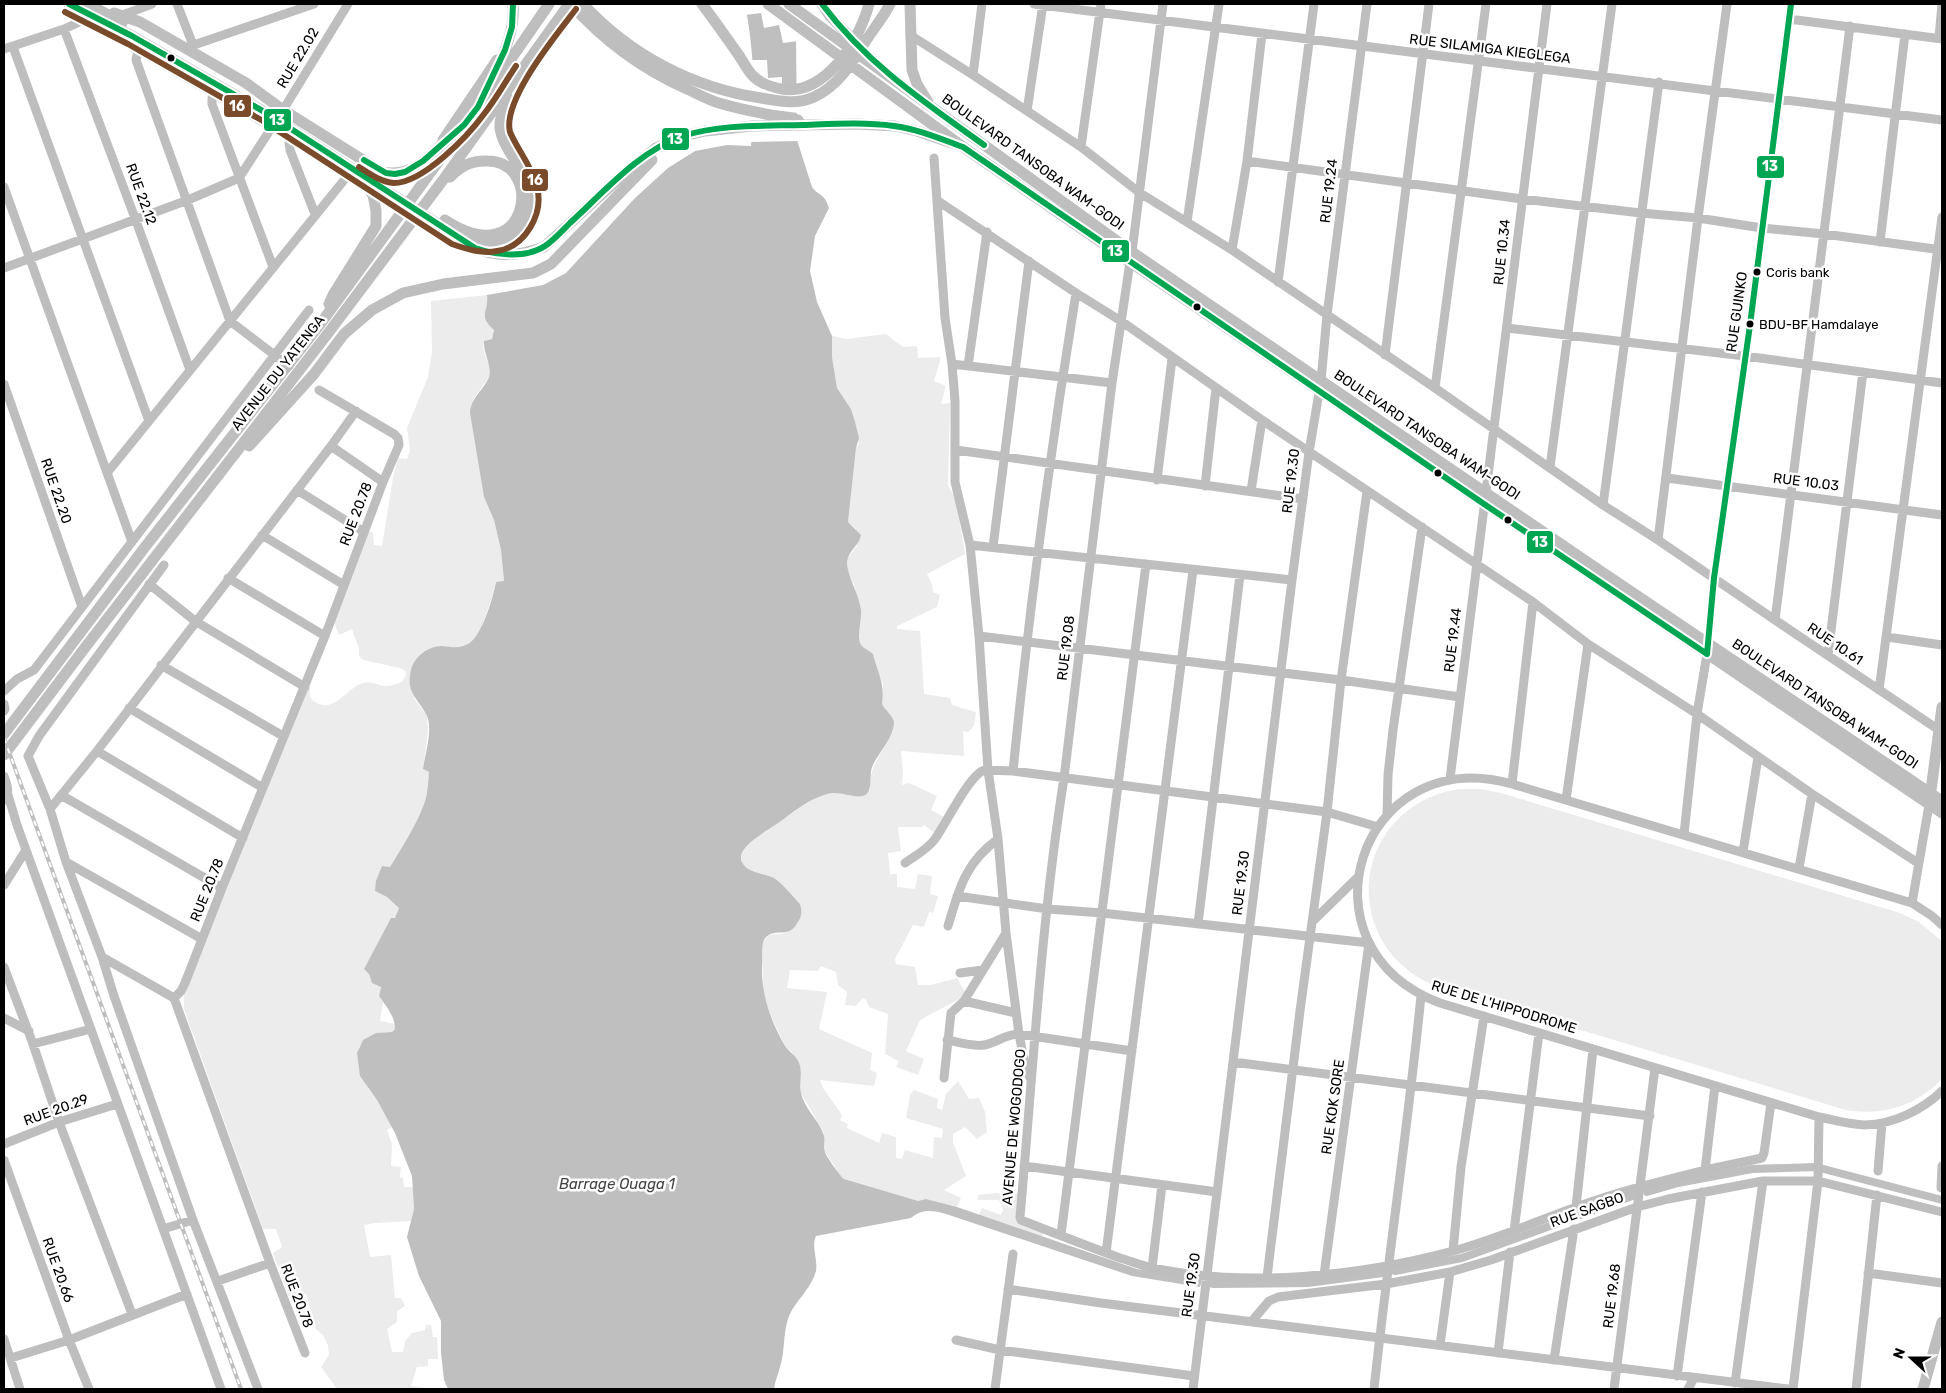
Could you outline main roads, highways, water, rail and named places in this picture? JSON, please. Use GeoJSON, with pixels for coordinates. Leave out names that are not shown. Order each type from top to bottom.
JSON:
{"type":"FeatureCollection","features":[{"type":"Feature","properties":{"kind":"main road"},"geometry":{"type":"LineString","coordinates":[[89,4],[134,34],[278,115],[437,218],[455,226],[478,236],[492,236],[507,229],[515,221],[520,209],[522,194],[518,179],[507,166],[493,161],[470,162],[456,171],[430,198]]}},
{"type":"Feature","properties":{"kind":"main road"},"geometry":{"type":"LineString","coordinates":[[97,4],[189,46],[283,110],[382,172],[395,174],[405,172],[418,165],[474,114],[497,70],[508,41],[514,13],[513,4]]}},
{"type":"Feature","properties":{"kind":"main road","name":"AVENUE DU YATENGA"},"geometry":{"type":"LineString","coordinates":[[4,734],[145,547],[322,323],[474,114],[549,4]]}},
{"type":"Feature","properties":{"kind":"main road"},"geometry":{"type":"LineString","coordinates":[[702,4],[753,76],[772,86],[798,90],[808,87],[841,69]]}},
{"type":"Feature","properties":{"kind":"main road","name":"BOULEVARD TANSOBA WAM-GODI"},"geometry":{"type":"LineString","coordinates":[[768,4],[963,147],[1131,257],[1929,799],[1942,814]]}},
{"type":"Feature","properties":{"kind":"main road"},"geometry":{"type":"LineString","coordinates":[[822,4],[830,16],[884,72]]}},
{"type":"Feature","properties":{"kind":"main road"},"geometry":{"type":"LineString","coordinates":[[864,35],[869,4]]}},
{"type":"Feature","properties":{"kind":"main road"},"geometry":{"type":"LineString","coordinates":[[569,6],[583,9],[634,50],[670,70],[706,85],[751,97],[797,102],[814,97],[841,69],[864,35],[890,4]]}},
{"type":"Feature","properties":{"kind":"main road"},"geometry":{"type":"LineString","coordinates":[[910,4],[912,70],[917,84],[930,106]]}},
{"type":"Feature","properties":{"kind":"main road"},"geometry":{"type":"LineString","coordinates":[[791,5],[884,72]]}},
{"type":"Feature","properties":{"kind":"main road"},"geometry":{"type":"LineString","coordinates":[[72,6],[134,34]]}},
{"type":"Feature","properties":{"kind":"main road"},"geometry":{"type":"LineString","coordinates":[[72,6],[86,19],[272,125],[319,153],[366,185],[372,195],[376,211],[376,226],[332,294],[322,323]]}},
{"type":"Feature","properties":{"kind":"main road","name":"AVENUE DU YATENGA"},"geometry":{"type":"LineString","coordinates":[[4,755],[330,332],[569,6]]}},
{"type":"Feature","properties":{"kind":"main road"},"geometry":{"type":"LineString","coordinates":[[583,9],[601,35],[627,56],[666,79],[717,102],[797,122],[827,125],[895,126],[917,131],[963,147]]}},
{"type":"Feature","properties":{"kind":"main road"},"geometry":{"type":"LineString","coordinates":[[435,151],[496,63],[508,41]]}},
{"type":"Feature","properties":{"kind":"main road","name":"BOULEVARD TANSOBA WAM-GODI"},"geometry":{"type":"LineString","coordinates":[[884,72],[1131,257]]}},
{"type":"Feature","properties":{"kind":"main road"},"geometry":{"type":"LineString","coordinates":[[456,236],[490,244],[510,237],[520,227],[527,214],[531,194],[525,176],[504,141],[500,127],[503,110],[513,83]]}},
{"type":"Feature","properties":{"kind":"main road"},"geometry":{"type":"LineString","coordinates":[[437,218],[456,236],[481,251],[505,256],[528,253],[544,247],[625,173],[656,148],[684,136],[704,131],[797,122]]}},
{"type":"Feature","properties":{"kind":"main road"},"geometry":{"type":"LineString","coordinates":[[212,484],[269,425],[314,374],[344,334],[372,310],[403,293],[443,284],[533,273],[551,264],[659,153],[684,136]]}},
{"type":"Feature","properties":{"kind":"main road"},"geometry":{"type":"LineString","coordinates":[[1929,799],[1941,731],[1942,707]]}},
{"type":"Feature","properties":{"kind":"main road","name":"BOULEVARD TANSOBA WAM-GODI"},"geometry":{"type":"LineString","coordinates":[[1929,799],[1942,801]]}},
{"type":"Feature","properties":{"kind":"main road"},"geometry":{"type":"LineString","coordinates":[[1923,1389],[1942,1322]]}},
{"type":"Feature","properties":{"kind":"water","name":"Barrage Ouaga 1"},"geometry":{"type":"Polygon","coordinates":[[[745,4],[791,4],[796,35],[797,140],[812,187],[823,197],[829,208],[815,236],[810,271],[817,302],[832,336],[832,357],[837,388],[851,409],[859,438],[856,448],[848,522],[861,535],[847,562],[861,610],[859,633],[861,645],[873,654],[882,684],[882,704],[893,718],[894,723],[891,735],[872,767],[870,787],[865,795],[832,793],[814,799],[748,844],[743,850],[741,856],[744,866],[751,871],[776,879],[800,904],[801,909],[800,918],[790,931],[770,934],[763,943],[763,987],[771,1018],[785,1046],[799,1063],[803,1098],[823,1133],[826,1154],[844,1179],[918,1201],[926,1199],[957,1207],[1137,1269],[1202,1280],[1200,1287],[1132,1276],[946,1214],[932,1211],[923,1212],[911,1218],[816,1236],[814,1244],[816,1271],[812,1282],[789,1317],[785,1331],[782,1360],[774,1389],[448,1389],[444,1380],[441,1353],[441,1321],[419,1276],[407,1237],[414,1209],[412,1176],[395,1133],[377,1100],[360,1076],[357,1053],[363,1040],[376,1033],[392,1032],[395,1029],[392,1015],[379,996],[381,987],[372,983],[369,974],[364,969],[391,918],[395,918],[399,908],[387,897],[375,891],[376,881],[382,866],[390,867],[408,836],[421,812],[427,792],[429,772],[423,769],[429,735],[429,722],[424,710],[411,690],[411,670],[418,657],[427,650],[437,646],[462,647],[473,640],[486,616],[496,582],[504,581],[501,550],[494,520],[484,497],[470,413],[473,402],[487,382],[490,372],[484,341],[492,339],[494,330],[485,317],[487,295],[543,285],[566,273],[635,198],[668,168],[695,151],[727,145],[751,146],[753,75],[745,4]]]}},
{"type":"Feature","properties":{"kind":"waterway"},"geometry":{"type":"LineString","coordinates":[[1647,1192],[1678,1183],[1752,1169],[1816,1167],[1942,1200]]}},
{"type":"Feature","properties":{"kind":"waterway"},"geometry":{"type":"LineString","coordinates":[[1395,1271],[1462,1258],[1635,1195]]}},
{"type":"Feature","properties":{"kind":"waterway"},"geometry":{"type":"LineString","coordinates":[[1213,1284],[1308,1283],[1383,1273]]}},
{"type":"Feature","properties":{"kind":"railway"},"geometry":{"type":"LineString","coordinates":[[4,738],[241,1389]]}},
{"type":"Feature","properties":{"kind":"place","name":"Coris bank"},"geometry":{"type":"Point","coordinates":[1757,272]}},
{"type":"Feature","properties":{"kind":"place","name":"BDU-BF Hamdalaye"},"geometry":{"type":"Point","coordinates":[1750,324]}}]}
